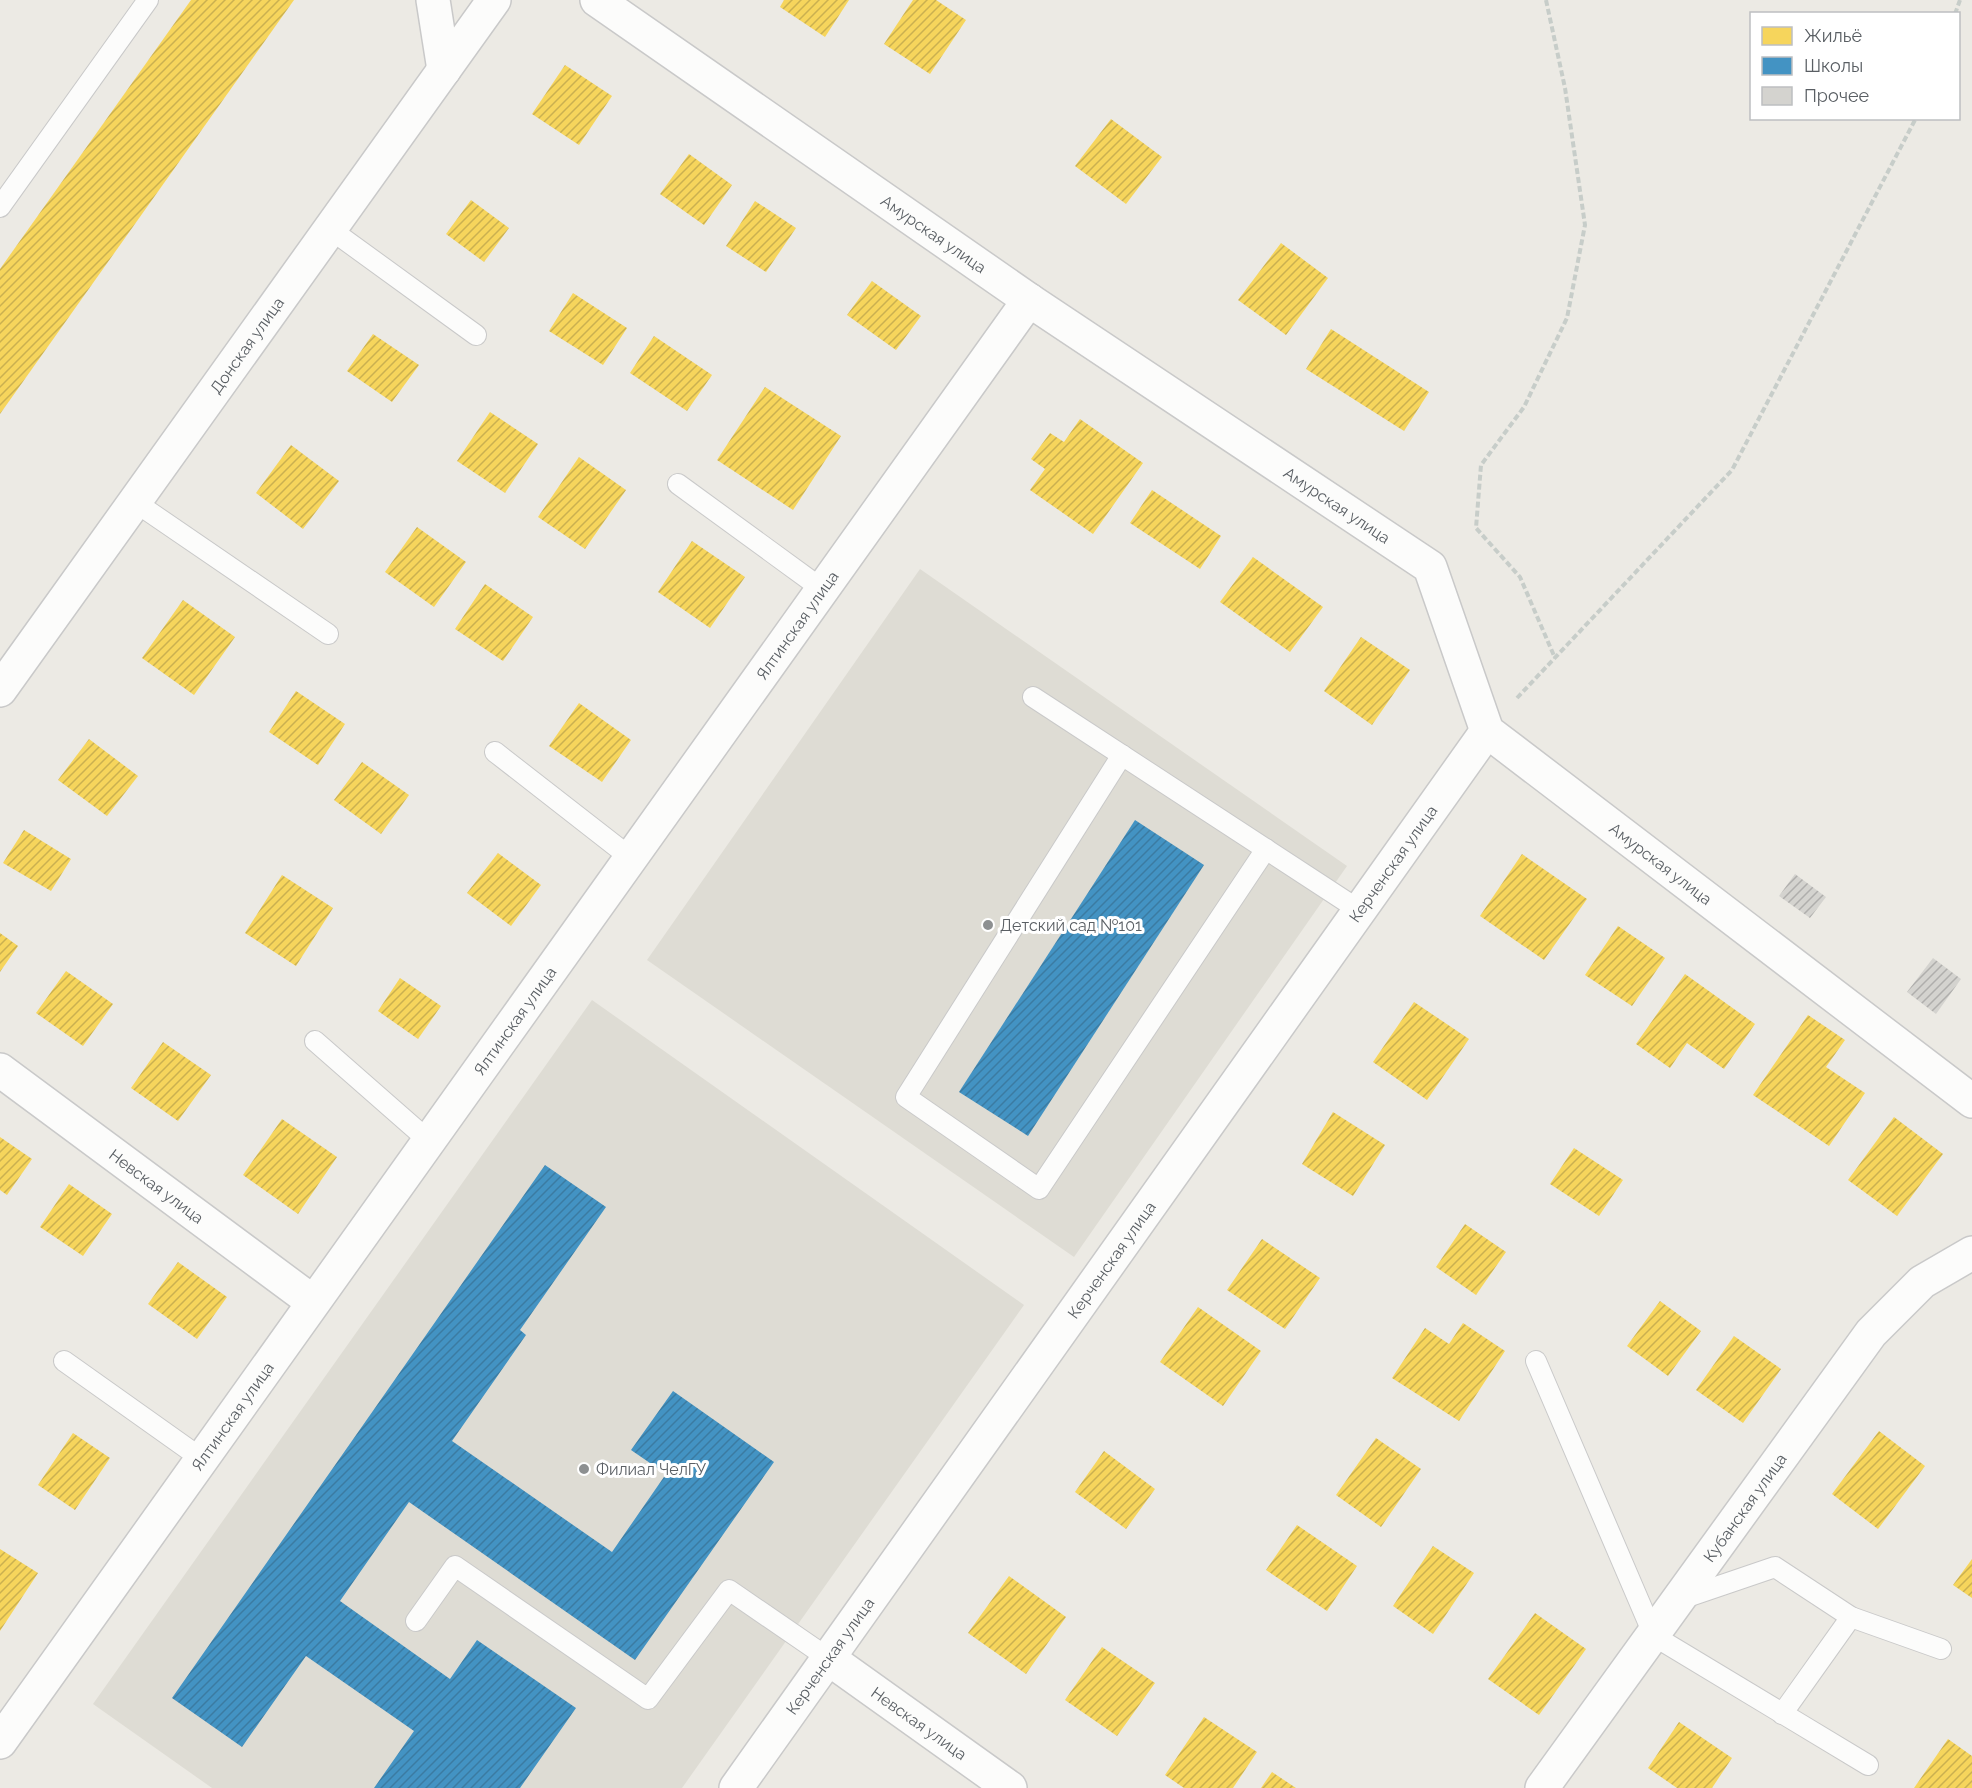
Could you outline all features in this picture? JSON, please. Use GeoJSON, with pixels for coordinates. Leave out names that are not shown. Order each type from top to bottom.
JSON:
{"type":"FeatureCollection","features":[{"type":"Feature","properties":{"kind":"street"},"geometry":{"type":"LineString","coordinates":[[433,0],[444,70]]}},
{"type":"Feature","properties":{"kind":"street","name":"Донская улица"},"geometry":{"type":"LineString","coordinates":[[0,690],[494,0]]}},
{"type":"Feature","properties":{"kind":"street","name":"Амурская улица"},"geometry":{"type":"LineString","coordinates":[[597,0],[1029,300],[1430,567],[1486,731],[1972,1101]]}},
{"type":"Feature","properties":{"kind":"street","name":"Ялтинская улица"},"geometry":{"type":"LineString","coordinates":[[2,1733],[202,1459],[1029,300]]}},
{"type":"Feature","properties":{"kind":"street","name":"Керченская улица"},"geometry":{"type":"LineString","coordinates":[[736,1788],[1486,731]]}},
{"type":"Feature","properties":{"kind":"street","name":"Невская улица"},"geometry":{"type":"LineString","coordinates":[[0,1070],[314,1302]]}},
{"type":"Feature","properties":{"kind":"street","name":"Кубанская улица"},"geometry":{"type":"LineString","coordinates":[[1542,1788],[1871,1333],[1922,1282],[1972,1252]]}},
{"type":"Feature","properties":{"kind":"street","name":"Невская улица"},"geometry":{"type":"LineString","coordinates":[[828,1658],[1010,1788]]}},
{"type":"Feature","properties":{"kind":"lane"},"geometry":{"type":"LineString","coordinates":[[0,207],[148,0]]}},
{"type":"Feature","properties":{"kind":"lane"},"geometry":{"type":"LineString","coordinates":[[330,229],[476,335]]}},
{"type":"Feature","properties":{"kind":"lane"},"geometry":{"type":"LineString","coordinates":[[678,484],[822,589]]}},
{"type":"Feature","properties":{"kind":"lane"},"geometry":{"type":"LineString","coordinates":[[135,502],[328,634]]}},
{"type":"Feature","properties":{"kind":"lane"},"geometry":{"type":"LineString","coordinates":[[1033,697],[1359,910]]}},
{"type":"Feature","properties":{"kind":"lane"},"geometry":{"type":"LineString","coordinates":[[495,752],[631,858]]}},
{"type":"Feature","properties":{"kind":"lane"},"geometry":{"type":"LineString","coordinates":[[1122,755],[906,1097],[1039,1189],[1266,849]]}},
{"type":"Feature","properties":{"kind":"lane"},"geometry":{"type":"LineString","coordinates":[[315,1041],[429,1141]]}},
{"type":"Feature","properties":{"kind":"lane"},"geometry":{"type":"LineString","coordinates":[[64,1361],[202,1459]]}},
{"type":"Feature","properties":{"kind":"lane"},"geometry":{"type":"LineString","coordinates":[[1536,1361],[1654,1636],[1868,1765]]}},
{"type":"Feature","properties":{"kind":"lane"},"geometry":{"type":"LineString","coordinates":[[416,1621],[455,1566],[648,1699],[729,1590],[828,1658]]}},
{"type":"Feature","properties":{"kind":"lane"},"geometry":{"type":"LineString","coordinates":[[1678,1600],[1775,1567],[1851,1617],[1941,1649]]}},
{"type":"Feature","properties":{"kind":"lane"},"geometry":{"type":"LineString","coordinates":[[1782,1714],[1851,1617]]}},
{"type":"Feature","properties":{"kind":"path"},"geometry":{"type":"LineString","coordinates":[[1546,0],[1565,88],[1585,225],[1567,318],[1524,407],[1481,465],[1476,528],[1520,577],[1555,658]]}},
{"type":"Feature","properties":{"kind":"path"},"geometry":{"type":"LineString","coordinates":[[1486,731],[1732,470],[1915,120]]}},
{"type":"Feature","properties":{"kind":"shaded area","name":"Детский сад №101"},"geometry":{"type":"Polygon","coordinates":[[[920,569],[1347,866],[1074,1257],[647,960],[920,569]]]}},
{"type":"Feature","properties":{"kind":"shaded area","name":"Филиал ЧелГУ"},"geometry":{"type":"Polygon","coordinates":[[[592,1000],[1024,1305],[682,1788],[212,1788],[93,1704],[592,1000]]]}},
{"type":"Feature","properties":{"kind":"building: Жильё"},"geometry":{"type":"Polygon","coordinates":[[[191,0],[294,0],[0,414],[0,269],[191,0]]]}},
{"type":"Feature","properties":{"kind":"building: Жильё"},"geometry":{"type":"Polygon","coordinates":[[[784,0],[849,0],[825,37],[780,7],[784,0]]]}},
{"type":"Feature","properties":{"kind":"building: Жильё"},"geometry":{"type":"Polygon","coordinates":[[[913,0],[936,0],[966,20],[930,74],[884,44],[913,0]]]}},
{"type":"Feature","properties":{"kind":"building: Жильё"},"geometry":{"type":"Polygon","coordinates":[[[565,65],[612,96],[579,145],[532,114],[565,65]]]}},
{"type":"Feature","properties":{"kind":"building: Жильё"},"geometry":{"type":"Polygon","coordinates":[[[1111,119],[1162,157],[1126,204],[1075,166],[1111,119]]]}},
{"type":"Feature","properties":{"kind":"building: Жильё"},"geometry":{"type":"Polygon","coordinates":[[[689,154],[732,185],[704,225],[660,194],[689,154]]]}},
{"type":"Feature","properties":{"kind":"building: Жильё"},"geometry":{"type":"Polygon","coordinates":[[[471,200],[509,228],[484,262],[446,234],[471,200]]]}},
{"type":"Feature","properties":{"kind":"building: Жильё"},"geometry":{"type":"Polygon","coordinates":[[[755,201],[796,228],[766,272],[726,246],[755,201]]]}},
{"type":"Feature","properties":{"kind":"building: Жильё"},"geometry":{"type":"Polygon","coordinates":[[[1281,243],[1328,278],[1286,335],[1238,300],[1281,243]]]}},
{"type":"Feature","properties":{"kind":"building: Жильё"},"geometry":{"type":"Polygon","coordinates":[[[872,281],[921,316],[896,350],[847,315],[872,281]]]}},
{"type":"Feature","properties":{"kind":"building: Жильё"},"geometry":{"type":"Polygon","coordinates":[[[573,293],[627,328],[603,365],[549,331],[573,293]]]}},
{"type":"Feature","properties":{"kind":"building: Жильё"},"geometry":{"type":"Polygon","coordinates":[[[1331,329],[1429,392],[1404,431],[1306,369],[1331,329]]]}},
{"type":"Feature","properties":{"kind":"building: Жильё"},"geometry":{"type":"Polygon","coordinates":[[[373,334],[419,365],[392,402],[347,371],[373,334]]]}},
{"type":"Feature","properties":{"kind":"building: Жильё"},"geometry":{"type":"Polygon","coordinates":[[[654,336],[712,375],[687,411],[630,373],[654,336]]]}},
{"type":"Feature","properties":{"kind":"building: Жильё"},"geometry":{"type":"Polygon","coordinates":[[[765,387],[841,436],[793,510],[717,460],[765,387]]]}},
{"type":"Feature","properties":{"kind":"building: Жильё"},"geometry":{"type":"Polygon","coordinates":[[[490,412],[538,444],[505,493],[457,461],[490,412]]]}},
{"type":"Feature","properties":{"kind":"building: Жильё"},"geometry":{"type":"Polygon","coordinates":[[[1080,419],[1143,463],[1093,534],[1030,490],[1045,469],[1031,459],[1050,433],[1064,442],[1080,419]]]}},
{"type":"Feature","properties":{"kind":"building: Жильё"},"geometry":{"type":"Polygon","coordinates":[[[291,445],[339,481],[303,529],[256,493],[291,445]]]}},
{"type":"Feature","properties":{"kind":"building: Жильё"},"geometry":{"type":"Polygon","coordinates":[[[579,457],[626,490],[585,549],[538,517],[579,457]]]}},
{"type":"Feature","properties":{"kind":"building: Жильё"},"geometry":{"type":"Polygon","coordinates":[[[1152,490],[1221,536],[1200,569],[1130,523],[1152,490]]]}},
{"type":"Feature","properties":{"kind":"building: Жильё"},"geometry":{"type":"Polygon","coordinates":[[[417,527],[466,562],[434,607],[385,572],[417,527]]]}},
{"type":"Feature","properties":{"kind":"building: Жильё"},"geometry":{"type":"Polygon","coordinates":[[[692,541],[745,577],[710,628],[658,592],[692,541]]]}},
{"type":"Feature","properties":{"kind":"building: Жильё"},"geometry":{"type":"Polygon","coordinates":[[[1253,557],[1323,607],[1290,652],[1220,602],[1253,557]]]}},
{"type":"Feature","properties":{"kind":"building: Жильё"},"geometry":{"type":"Polygon","coordinates":[[[485,584],[533,617],[503,661],[455,629],[485,584]]]}},
{"type":"Feature","properties":{"kind":"building: Жильё"},"geometry":{"type":"Polygon","coordinates":[[[183,600],[235,637],[194,695],[142,658],[183,600]]]}},
{"type":"Feature","properties":{"kind":"building: Жильё"},"geometry":{"type":"Polygon","coordinates":[[[1361,637],[1410,670],[1372,725],[1324,691],[1361,637]]]}},
{"type":"Feature","properties":{"kind":"building: Жильё"},"geometry":{"type":"Polygon","coordinates":[[[296,691],[345,724],[318,765],[269,732],[296,691]]]}},
{"type":"Feature","properties":{"kind":"building: Жильё"},"geometry":{"type":"Polygon","coordinates":[[[579,703],[631,740],[602,782],[549,746],[579,703]]]}},
{"type":"Feature","properties":{"kind":"building: Жильё"},"geometry":{"type":"Polygon","coordinates":[[[89,739],[138,776],[107,816],[58,780],[89,739]]]}},
{"type":"Feature","properties":{"kind":"building: Жильё"},"geometry":{"type":"Polygon","coordinates":[[[362,762],[409,795],[381,834],[334,800],[362,762]]]}},
{"type":"Feature","properties":{"kind":"building: Жильё"},"geometry":{"type":"Polygon","coordinates":[[[24,830],[71,859],[51,891],[3,863],[24,830]]]}},
{"type":"Feature","properties":{"kind":"building: Жильё"},"geometry":{"type":"Polygon","coordinates":[[[498,853],[541,885],[511,926],[467,893],[498,853]]]}},
{"type":"Feature","properties":{"kind":"building: Жильё"},"geometry":{"type":"Polygon","coordinates":[[[1522,854],[1587,899],[1544,960],[1480,916],[1522,854]]]}},
{"type":"Feature","properties":{"kind":"building: Жильё"},"geometry":{"type":"Polygon","coordinates":[[[282,875],[333,908],[296,966],[245,933],[282,875]]]}},
{"type":"Feature","properties":{"kind":"building: Жильё"},"geometry":{"type":"Polygon","coordinates":[[[1618,926],[1665,958],[1632,1006],[1585,975],[1618,926]]]}},
{"type":"Feature","properties":{"kind":"building: Жильё"},"geometry":{"type":"Polygon","coordinates":[[[0,933],[18,946],[0,972],[0,933]]]}},
{"type":"Feature","properties":{"kind":"building: Жильё"},"geometry":{"type":"Polygon","coordinates":[[[66,971],[113,1004],[83,1046],[36,1013],[66,971]]]}},
{"type":"Feature","properties":{"kind":"building: Жильё"},"geometry":{"type":"Polygon","coordinates":[[[1685,974],[1755,1024],[1724,1069],[1687,1043],[1670,1068],[1636,1044],[1685,974]]]}},
{"type":"Feature","properties":{"kind":"building: Жильё"},"geometry":{"type":"Polygon","coordinates":[[[400,978],[441,1006],[418,1039],[378,1011],[400,978]]]}},
{"type":"Feature","properties":{"kind":"building: Жильё"},"geometry":{"type":"Polygon","coordinates":[[[1414,1002],[1469,1039],[1427,1100],[1373,1062],[1414,1002]]]}},
{"type":"Feature","properties":{"kind":"building: Жильё"},"geometry":{"type":"Polygon","coordinates":[[[1808,1015],[1845,1040],[1826,1067],[1865,1093],[1829,1146],[1753,1095],[1808,1015]]]}},
{"type":"Feature","properties":{"kind":"building: Жильё"},"geometry":{"type":"Polygon","coordinates":[[[163,1042],[211,1075],[178,1121],[131,1088],[163,1042]]]}},
{"type":"Feature","properties":{"kind":"building: Жильё"},"geometry":{"type":"Polygon","coordinates":[[[1333,1112],[1385,1145],[1353,1196],[1302,1164],[1333,1112]]]}},
{"type":"Feature","properties":{"kind":"building: Жильё"},"geometry":{"type":"Polygon","coordinates":[[[1894,1117],[1943,1154],[1897,1216],[1848,1180],[1894,1117]]]}},
{"type":"Feature","properties":{"kind":"building: Жильё"},"geometry":{"type":"Polygon","coordinates":[[[282,1119],[337,1157],[298,1214],[243,1175],[282,1119]]]}},
{"type":"Feature","properties":{"kind":"building: Жильё"},"geometry":{"type":"Polygon","coordinates":[[[0,1137],[32,1159],[7,1195],[0,1190],[0,1137]]]}},
{"type":"Feature","properties":{"kind":"building: Жильё"},"geometry":{"type":"Polygon","coordinates":[[[1574,1148],[1623,1180],[1599,1216],[1550,1184],[1574,1148]]]}},
{"type":"Feature","properties":{"kind":"building: Жильё"},"geometry":{"type":"Polygon","coordinates":[[[69,1184],[112,1214],[83,1256],[40,1227],[69,1184]]]}},
{"type":"Feature","properties":{"kind":"building: Жильё"},"geometry":{"type":"Polygon","coordinates":[[[1465,1224],[1506,1252],[1476,1295],[1436,1267],[1465,1224]]]}},
{"type":"Feature","properties":{"kind":"building: Жильё"},"geometry":{"type":"Polygon","coordinates":[[[1262,1239],[1320,1278],[1285,1329],[1227,1290],[1262,1239]]]}},
{"type":"Feature","properties":{"kind":"building: Жильё"},"geometry":{"type":"Polygon","coordinates":[[[178,1262],[227,1297],[197,1339],[148,1304],[178,1262]]]}},
{"type":"Feature","properties":{"kind":"building: Жильё"},"geometry":{"type":"Polygon","coordinates":[[[1660,1301],[1701,1331],[1668,1376],[1627,1346],[1660,1301]]]}},
{"type":"Feature","properties":{"kind":"building: Жильё"},"geometry":{"type":"Polygon","coordinates":[[[1198,1307],[1261,1351],[1223,1406],[1160,1362],[1198,1307]]]}},
{"type":"Feature","properties":{"kind":"building: Жильё"},"geometry":{"type":"Polygon","coordinates":[[[1463,1323],[1505,1351],[1459,1421],[1392,1378],[1425,1328],[1449,1344],[1463,1323]]]}},
{"type":"Feature","properties":{"kind":"building: Жильё"},"geometry":{"type":"Polygon","coordinates":[[[1734,1336],[1781,1369],[1743,1423],[1696,1390],[1734,1336]]]}},
{"type":"Feature","properties":{"kind":"building: Жильё"},"geometry":{"type":"Polygon","coordinates":[[[1879,1431],[1925,1466],[1878,1529],[1832,1494],[1879,1431]]]}},
{"type":"Feature","properties":{"kind":"building: Жильё"},"geometry":{"type":"Polygon","coordinates":[[[73,1433],[110,1458],[75,1510],[38,1485],[73,1433]]]}},
{"type":"Feature","properties":{"kind":"building: Жильё"},"geometry":{"type":"Polygon","coordinates":[[[1376,1438],[1421,1469],[1381,1527],[1336,1495],[1376,1438]]]}},
{"type":"Feature","properties":{"kind":"building: Жильё"},"geometry":{"type":"Polygon","coordinates":[[[1104,1451],[1155,1489],[1126,1529],[1075,1492],[1104,1451]]]}},
{"type":"Feature","properties":{"kind":"building: Жильё"},"geometry":{"type":"Polygon","coordinates":[[[1297,1525],[1357,1566],[1327,1611],[1266,1570],[1297,1525]]]}},
{"type":"Feature","properties":{"kind":"building: Жильё"},"geometry":{"type":"Polygon","coordinates":[[[1433,1546],[1474,1573],[1433,1634],[1393,1606],[1433,1546]]]}},
{"type":"Feature","properties":{"kind":"building: Жильё"},"geometry":{"type":"Polygon","coordinates":[[[0,1549],[38,1573],[0,1631],[0,1549]]]}},
{"type":"Feature","properties":{"kind":"building: Жильё"},"geometry":{"type":"Polygon","coordinates":[[[1972,1559],[1972,1598],[1953,1585],[1972,1559]]]}},
{"type":"Feature","properties":{"kind":"building: Жильё"},"geometry":{"type":"Polygon","coordinates":[[[1009,1576],[1066,1617],[1026,1674],[968,1633],[1009,1576]]]}},
{"type":"Feature","properties":{"kind":"building: Жильё"},"geometry":{"type":"Polygon","coordinates":[[[1535,1613],[1586,1649],[1539,1715],[1488,1679],[1535,1613]]]}},
{"type":"Feature","properties":{"kind":"building: Жильё"},"geometry":{"type":"Polygon","coordinates":[[[1102,1647],[1155,1683],[1117,1736],[1065,1700],[1102,1647]]]}},
{"type":"Feature","properties":{"kind":"building: Жильё"},"geometry":{"type":"Polygon","coordinates":[[[1204,1717],[1257,1752],[1233,1788],[1184,1788],[1165,1775],[1204,1717]]]}},
{"type":"Feature","properties":{"kind":"building: Жильё"},"geometry":{"type":"Polygon","coordinates":[[[1679,1722],[1732,1758],[1712,1788],[1677,1788],[1648,1768],[1679,1722]]]}},
{"type":"Feature","properties":{"kind":"building: Жильё"},"geometry":{"type":"Polygon","coordinates":[[[1948,1739],[1972,1756],[1972,1788],[1914,1788],[1948,1739]]]}},
{"type":"Feature","properties":{"kind":"building: Жильё"},"geometry":{"type":"Polygon","coordinates":[[[1272,1772],[1296,1788],[1261,1788],[1272,1772]]]}},
{"type":"Feature","properties":{"kind":"building: Школы"},"geometry":{"type":"Polygon","coordinates":[[[1135,820],[1204,865],[1028,1136],[959,1092],[1135,820]]]}},
{"type":"Feature","properties":{"kind":"building: Школы"},"geometry":{"type":"Polygon","coordinates":[[[545,1165],[606,1207],[520,1330],[526,1335],[452,1441],[612,1552],[666,1474],[631,1450],[673,1391],[774,1462],[635,1660],[409,1502],[340,1601],[450,1679],[477,1640],[576,1708],[520,1788],[374,1788],[414,1731],[306,1656],[242,1747],[172,1698],[545,1165]]]}},
{"type":"Feature","properties":{"kind":"building: Прочее"},"geometry":{"type":"Polygon","coordinates":[[[1795,874],[1826,897],[1810,918],[1779,896],[1795,874]]]}},
{"type":"Feature","properties":{"kind":"building: Прочее"},"geometry":{"type":"Polygon","coordinates":[[[1933,958],[1961,979],[1936,1014],[1907,992],[1933,958]]]}},
{"type":"Feature","properties":{"kind":"place","name":"Детский сад №101"},"geometry":{"type":"Point","coordinates":[988,925]}},
{"type":"Feature","properties":{"kind":"place","name":"Филиал ЧелГУ"},"geometry":{"type":"Point","coordinates":[584,1469]}}]}
